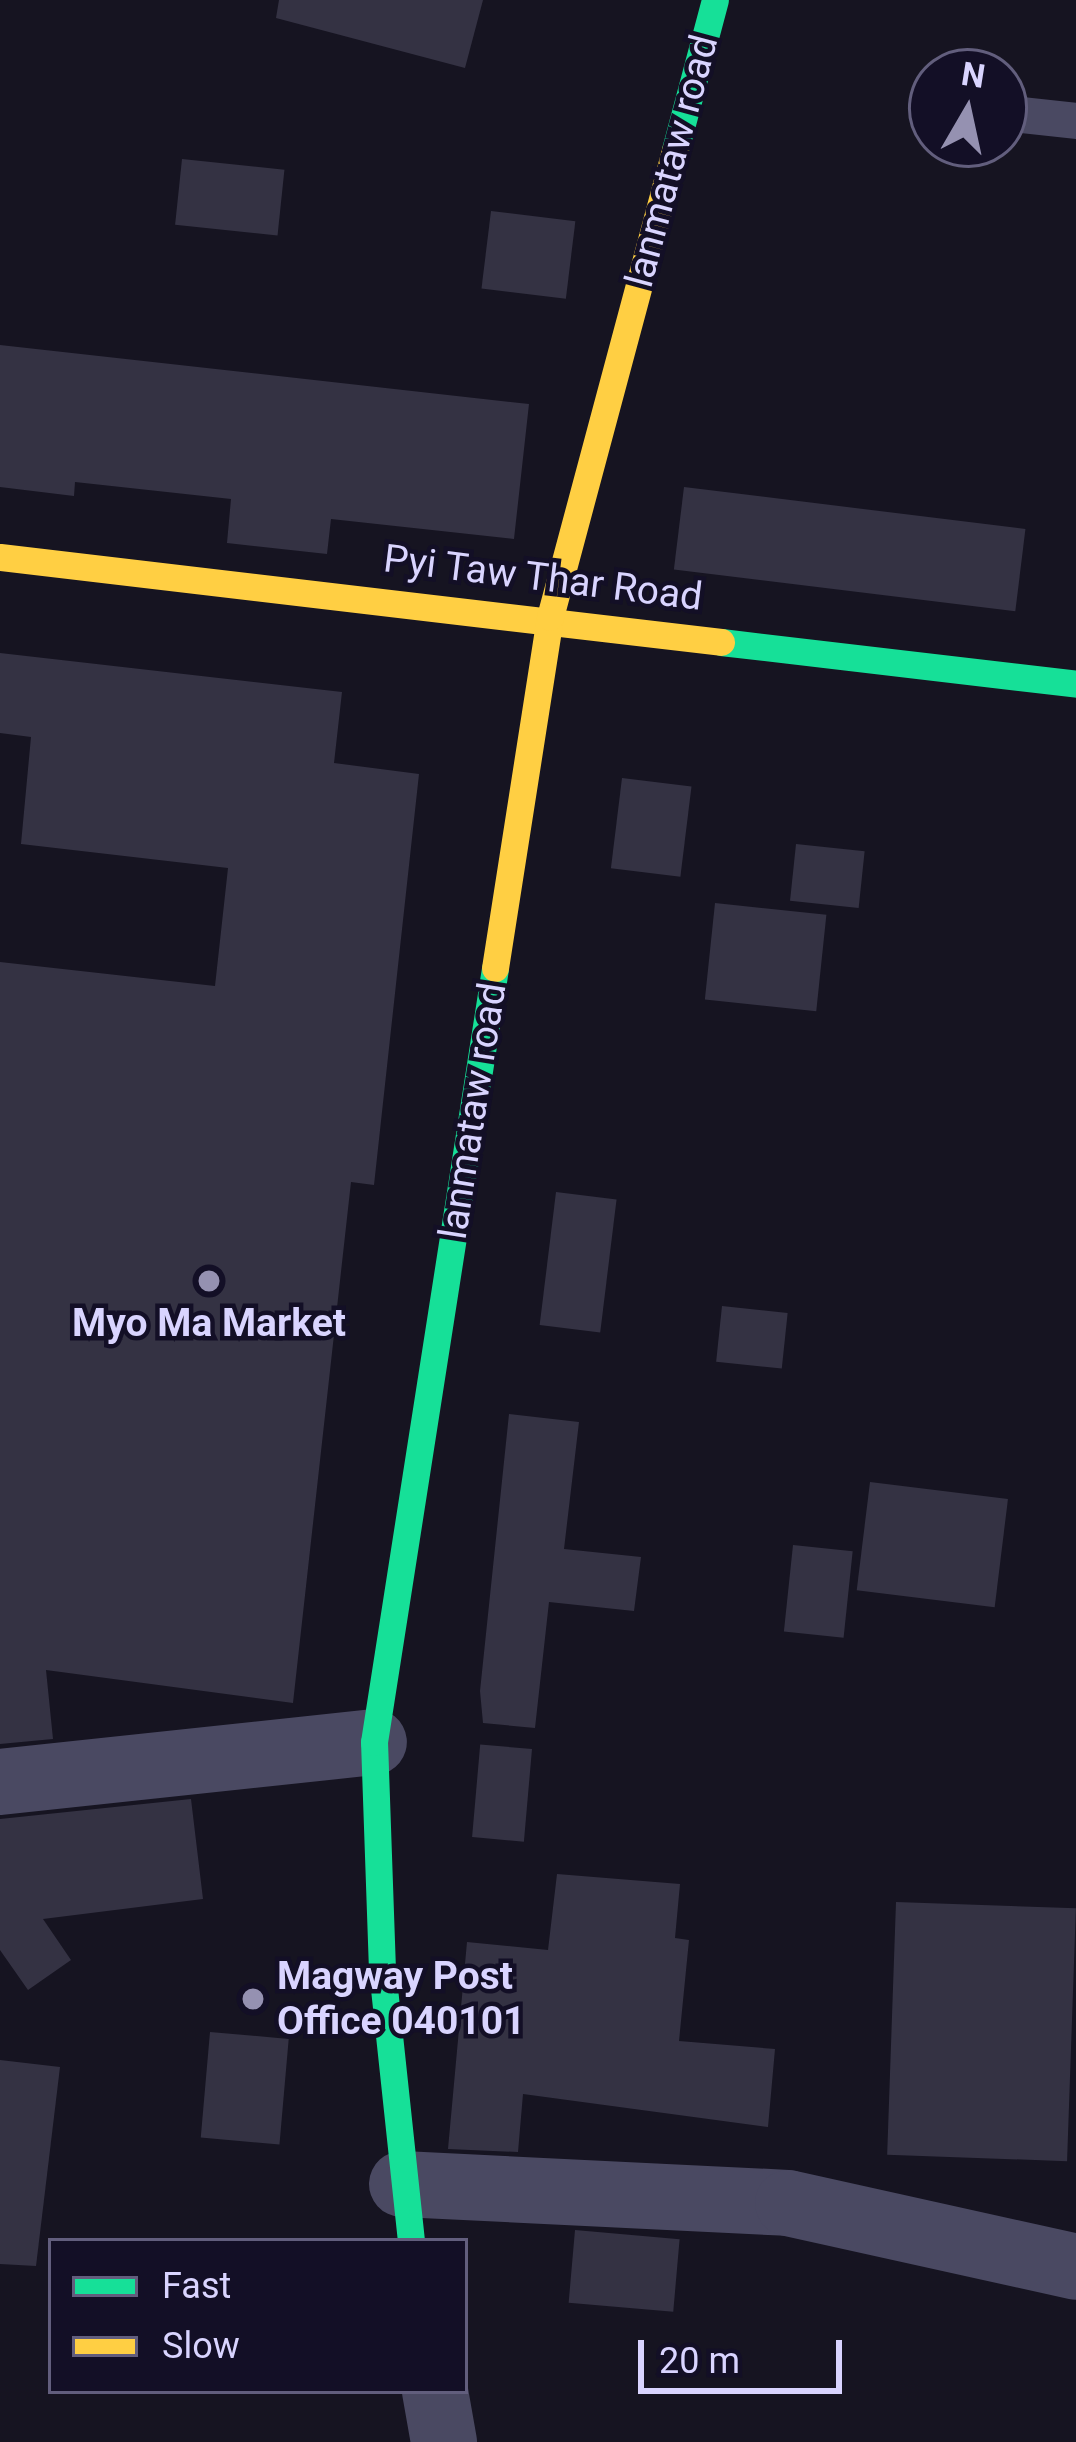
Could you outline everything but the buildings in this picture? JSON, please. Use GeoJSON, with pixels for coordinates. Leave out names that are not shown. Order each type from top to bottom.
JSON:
{"type":"FeatureCollection","features":[{"type":"Feature","properties":{"kind":"street","name":"lanmataw road"},"geometry":{"type":"LineString","coordinates":[[406,2212],[374,1742],[550,617],[715,0]]}},
{"type":"Feature","properties":{"kind":"street","name":"Pyi Taw Thar Road"},"geometry":{"type":"LineString","coordinates":[[0,557],[550,617],[1076,684]]}},
{"type":"Feature","properties":{"kind":"street"},"geometry":{"type":"LineString","coordinates":[[0,1782],[374,1742]]}},
{"type":"Feature","properties":{"kind":"street"},"geometry":{"type":"LineString","coordinates":[[406,2212],[788,2203],[1076,2267]]}},
{"type":"Feature","properties":{"kind":"street"},"geometry":{"type":"LineString","coordinates":[[436,2394],[444,2442]]}},
{"type":"Feature","properties":{"kind":"lane"},"geometry":{"type":"LineString","coordinates":[[1028,116],[1076,121]]}},
{"type":"Feature","properties":{"kind":"traffic: fast"},"geometry":{"type":"LineString","coordinates":[[675,150],[715,0]]}},
{"type":"Feature","properties":{"kind":"traffic: fast"},"geometry":{"type":"LineString","coordinates":[[721,642],[1076,684]]}},
{"type":"Feature","properties":{"kind":"traffic: fast"},"geometry":{"type":"LineString","coordinates":[[411,2238],[382,1970],[374,1742],[495,968]]}},
{"type":"Feature","properties":{"kind":"traffic: slow"},"geometry":{"type":"LineString","coordinates":[[495,968],[550,617],[675,150]]}},
{"type":"Feature","properties":{"kind":"traffic: slow"},"geometry":{"type":"LineString","coordinates":[[0,557],[721,642]]}},
{"type":"Feature","properties":{"kind":"place","name":"Myo Ma Market"},"geometry":{"type":"Point","coordinates":[209,1281]}},
{"type":"Feature","properties":{"kind":"place","name":"Magway Post Office 040101"},"geometry":{"type":"Point","coordinates":[253,1999]}}]}
